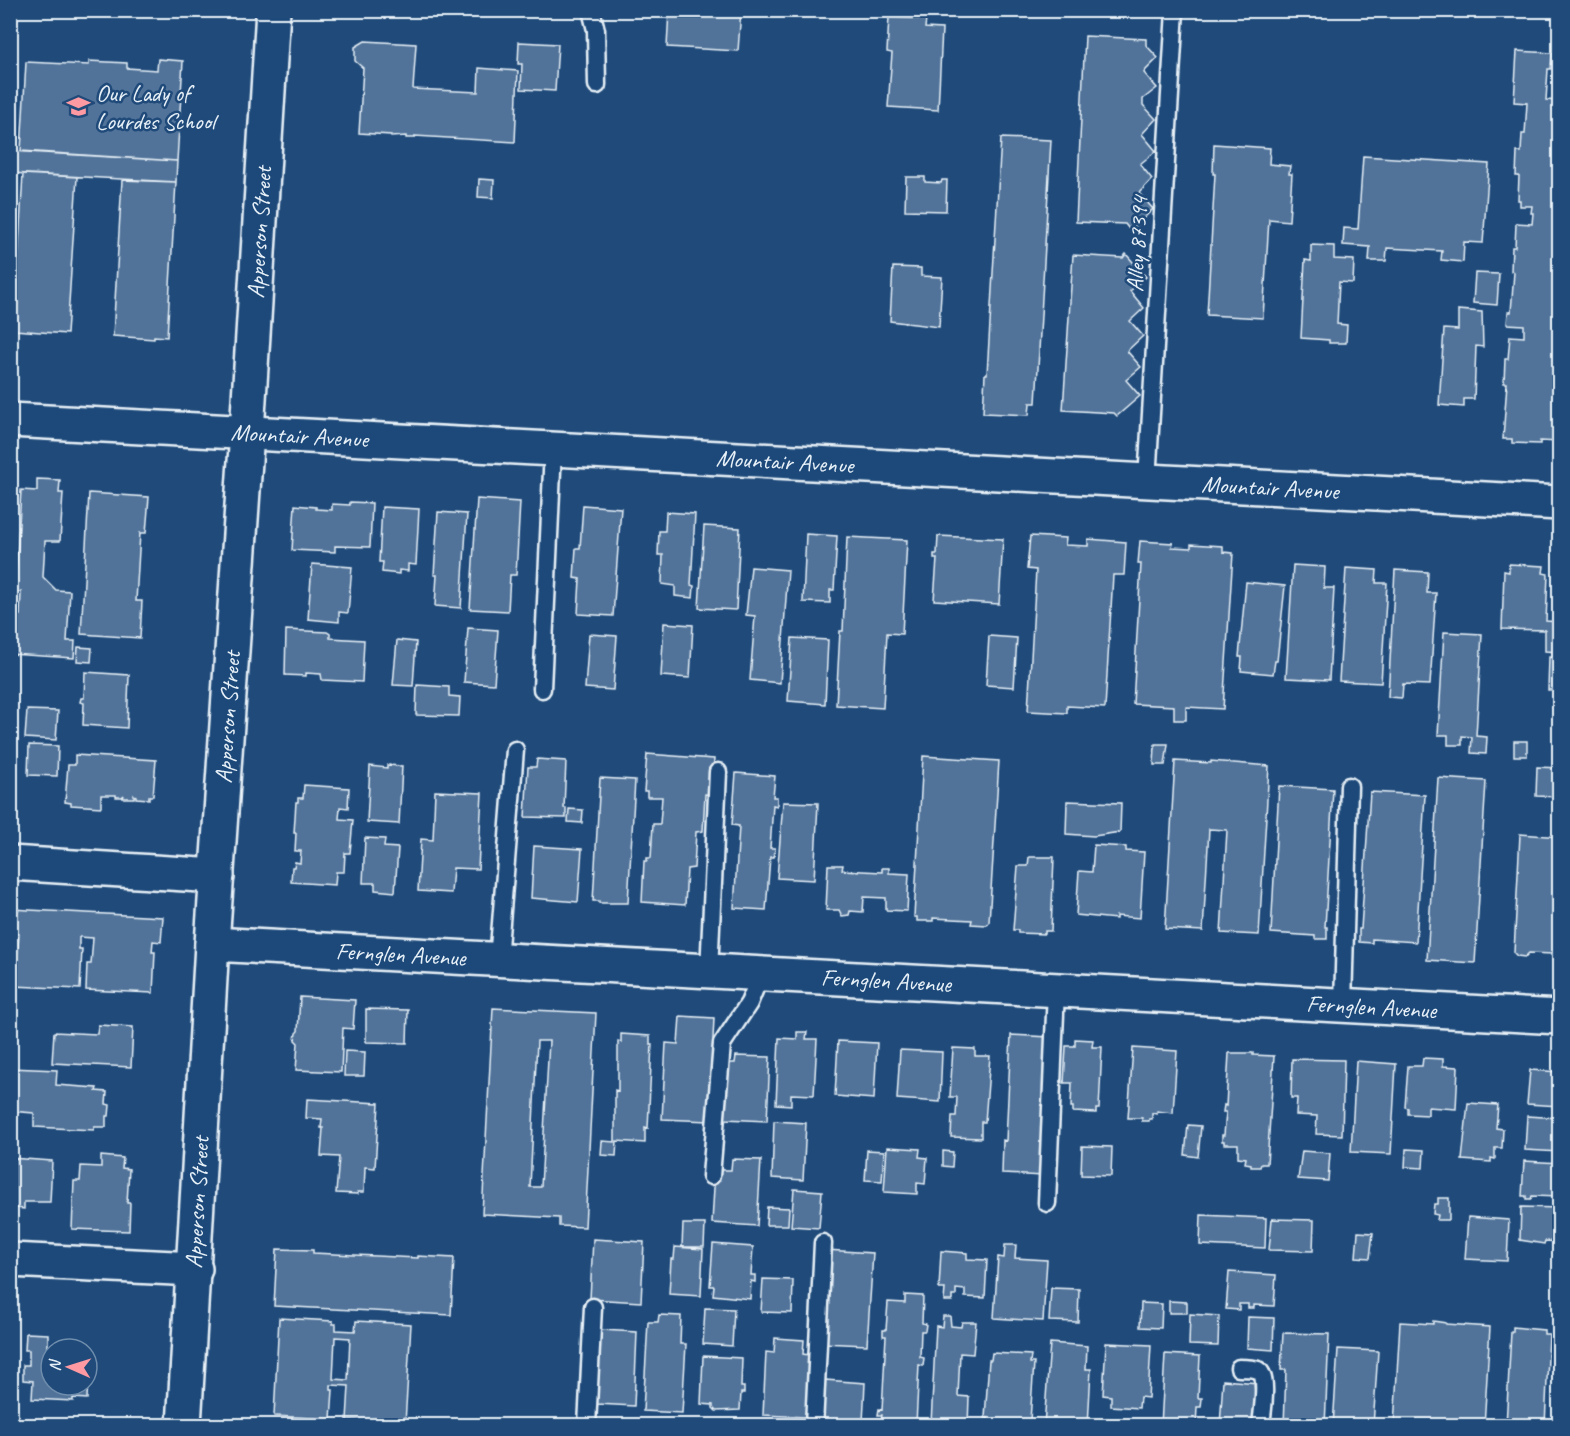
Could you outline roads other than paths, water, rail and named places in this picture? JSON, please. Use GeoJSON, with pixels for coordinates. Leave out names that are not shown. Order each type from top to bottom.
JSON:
{"type":"FeatureCollection","features":[{"type":"Feature","properties":{"kind":"street","name":"Apperson Street"},"geometry":{"type":"LineString","coordinates":[[184,1425],[195,1269],[212,944],[273,10]]}},
{"type":"Feature","properties":{"kind":"street","name":"Mountair Avenue"},"geometry":{"type":"LineString","coordinates":[[10,420],[1560,503]]}},
{"type":"Feature","properties":{"kind":"street"},"geometry":{"type":"LineString","coordinates":[[10,863],[217,876]]}},
{"type":"Feature","properties":{"kind":"street","name":"Fernglen Avenue"},"geometry":{"type":"LineString","coordinates":[[212,944],[1560,1017]]}},
{"type":"Feature","properties":{"kind":"street"},"geometry":{"type":"LineString","coordinates":[[10,1260],[195,1269]]}},
{"type":"Feature","properties":{"kind":"lane"},"geometry":{"type":"LineString","coordinates":[[591,10],[596,30],[597,85]]}},
{"type":"Feature","properties":{"kind":"lane","name":"Alley 87394"},"geometry":{"type":"LineString","coordinates":[[1147,481],[1175,10]]}},
{"type":"Feature","properties":{"kind":"lane"},"geometry":{"type":"LineString","coordinates":[[542,689],[553,448]]}},
{"type":"Feature","properties":{"kind":"lane"},"geometry":{"type":"LineString","coordinates":[[498,960],[515,750]]}},
{"type":"Feature","properties":{"kind":"lane"},"geometry":{"type":"LineString","coordinates":[[709,972],[718,772]]}},
{"type":"Feature","properties":{"kind":"lane"},"geometry":{"type":"LineString","coordinates":[[1343,1005],[1349,786]]}},
{"type":"Feature","properties":{"kind":"lane"},"geometry":{"type":"LineString","coordinates":[[711,1176],[722,1044],[748,1003],[761,974]]}},
{"type":"Feature","properties":{"kind":"lane"},"geometry":{"type":"LineString","coordinates":[[1047,1203],[1056,990]]}},
{"type":"Feature","properties":{"kind":"lane"},"geometry":{"type":"LineString","coordinates":[[814,1425],[823,1244]]}},
{"type":"Feature","properties":{"kind":"lane"},"geometry":{"type":"LineString","coordinates":[[587,1425],[593,1307]]}},
{"type":"Feature","properties":{"kind":"lane"},"geometry":{"type":"LineString","coordinates":[[1239,1368],[1257,1370],[1262,1375],[1264,1383],[1261,1425]]}},
{"type":"Feature","properties":{"kind":"place","name":"Our Lady of Lourdes School"},"geometry":{"type":"Point","coordinates":[78,107]}}]}
